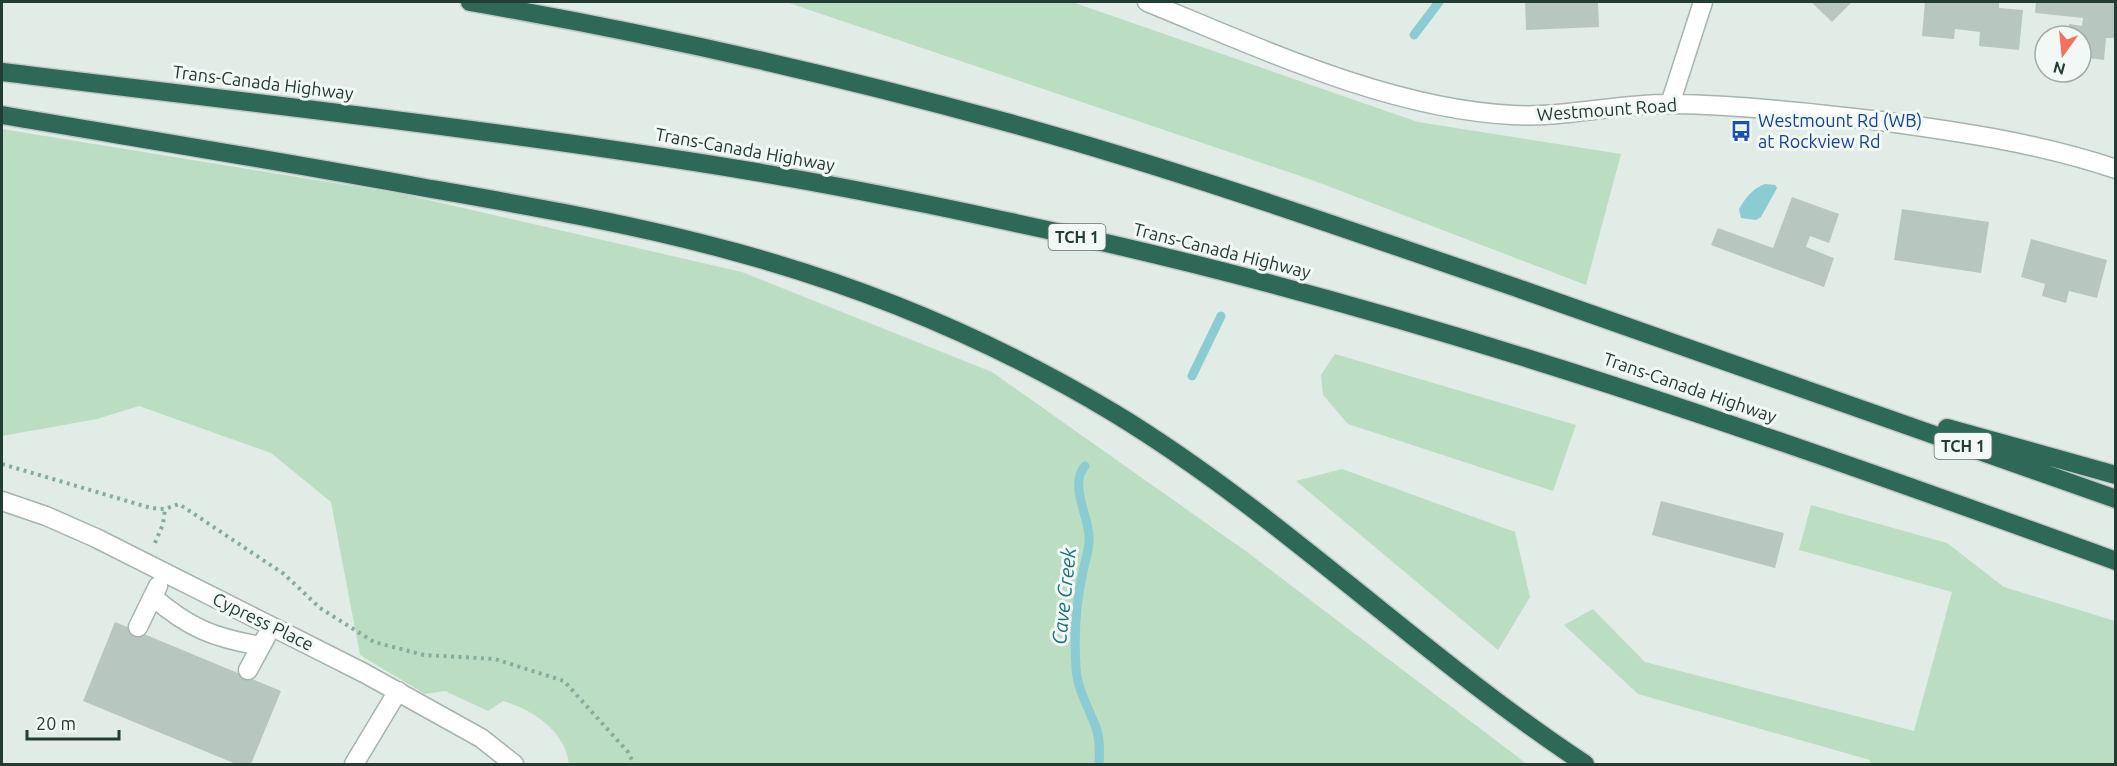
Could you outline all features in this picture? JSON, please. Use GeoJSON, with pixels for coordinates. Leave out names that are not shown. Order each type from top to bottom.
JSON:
{"type":"FeatureCollection","features":[{"type":"Feature","properties":{"kind":"highway","name":"Trans-Canada Highway"},"geometry":{"type":"LineString","coordinates":[[470,2],[582,22],[782,65],[1065,139],[1350,230],[2115,500]]}},
{"type":"Feature","properties":{"kind":"highway","name":"Trans-Canada Highway"},"geometry":{"type":"LineString","coordinates":[[2,72],[434,124],[626,152],[810,182],[1097,241],[1330,300],[1570,370],[1792,444],[2115,561]]}},
{"type":"Feature","properties":{"kind":"highway"},"geometry":{"type":"LineString","coordinates":[[2,114],[610,222],[734,251],[854,289],[914,312],[1048,376],[1173,450],[1279,528],[1492,699],[1585,765]]}},
{"type":"Feature","properties":{"kind":"highway"},"geometry":{"type":"LineString","coordinates":[[1811,391],[2115,475]]}},
{"type":"Feature","properties":{"kind":"street","name":"Westmount Road"},"geometry":{"type":"LineString","coordinates":[[1147,2],[1286,58],[1373,88],[1454,108],[1512,116],[1558,115],[1670,104],[1823,114],[1941,129],[2032,144],[2115,168]]}},
{"type":"Feature","properties":{"kind":"street"},"geometry":{"type":"LineString","coordinates":[[1670,104],[1703,2]]}},
{"type":"Feature","properties":{"kind":"street","name":"Cypress Place"},"geometry":{"type":"LineString","coordinates":[[2,501],[46,516],[272,626],[398,691],[481,738],[514,765]]}},
{"type":"Feature","properties":{"kind":"street"},"geometry":{"type":"LineString","coordinates":[[138,627],[165,573]]}},
{"type":"Feature","properties":{"kind":"street"},"geometry":{"type":"LineString","coordinates":[[153,597],[180,620],[225,640],[261,646]]}},
{"type":"Feature","properties":{"kind":"street"},"geometry":{"type":"LineString","coordinates":[[248,670],[272,626]]}},
{"type":"Feature","properties":{"kind":"street"},"geometry":{"type":"LineString","coordinates":[[354,765],[398,691]]}},
{"type":"Feature","properties":{"kind":"path"},"geometry":{"type":"LineString","coordinates":[[2,464],[151,508],[165,509],[179,504],[284,574],[320,608],[374,642],[424,655],[495,659],[564,681],[628,752],[634,765]]}},
{"type":"Feature","properties":{"kind":"path"},"geometry":{"type":"LineString","coordinates":[[146,563],[163,524],[165,509]]}},
{"type":"Feature","properties":{"kind":"green space"},"geometry":{"type":"Polygon","coordinates":[[[786,2],[1072,2],[1418,122],[1621,154],[1586,285],[1312,180],[786,2]]]}},
{"type":"Feature","properties":{"kind":"green space"},"geometry":{"type":"Polygon","coordinates":[[[2,129],[402,194],[742,272],[992,372],[1247,552],[1527,764],[569,764],[566,752],[554,732],[536,716],[525,710],[503,701],[488,711],[445,691],[425,694],[360,655],[331,502],[271,453],[139,406],[97,419],[2,436],[2,129]]]}},
{"type":"Feature","properties":{"kind":"green space"},"geometry":{"type":"Polygon","coordinates":[[[1335,354],[1576,425],[1553,491],[1348,424],[1323,395],[1321,375],[1335,354]]]}},
{"type":"Feature","properties":{"kind":"green space"},"geometry":{"type":"Polygon","coordinates":[[[1342,469],[1515,532],[1530,597],[1498,650],[1296,481],[1342,469]]]}},
{"type":"Feature","properties":{"kind":"green space"},"geometry":{"type":"Polygon","coordinates":[[[1811,505],[1947,543],[2004,587],[2115,621],[2115,764],[1870,764],[1870,760],[1638,694],[1564,625],[1593,609],[1645,662],[1914,731],[1952,592],[1799,550],[1811,505]]]}},
{"type":"Feature","properties":{"kind":"water"},"geometry":{"type":"Polygon","coordinates":[[[1765,184],[1775,185],[1777,188],[1761,217],[1756,220],[1741,218],[1739,209],[1744,201],[1753,191],[1765,184]]]}},
{"type":"Feature","properties":{"kind":"building"},"geometry":{"type":"Polygon","coordinates":[[[1525,2],[1598,2],[1599,27],[1526,30],[1525,2]]]}},
{"type":"Feature","properties":{"kind":"building"},"geometry":{"type":"Polygon","coordinates":[[[1811,2],[1852,2],[1832,22],[1811,2]]]}},
{"type":"Feature","properties":{"kind":"building"},"geometry":{"type":"Polygon","coordinates":[[[1925,2],[1999,2],[1999,8],[2023,10],[2019,50],[1979,46],[1980,32],[1955,29],[1954,39],[1922,36],[1925,2]]]}},
{"type":"Feature","properties":{"kind":"building"},"geometry":{"type":"Polygon","coordinates":[[[2036,2],[2116,2],[2116,38],[2106,38],[2104,60],[2093,59],[2093,24],[2082,24],[2083,18],[2035,13],[2036,2]]]}},
{"type":"Feature","properties":{"kind":"building"},"geometry":{"type":"Polygon","coordinates":[[[1792,197],[1839,214],[1829,243],[1810,236],[1806,247],[1834,258],[1824,287],[1711,245],[1718,228],[1773,248],[1792,197]]]}},
{"type":"Feature","properties":{"kind":"building"},"geometry":{"type":"Polygon","coordinates":[[[1902,209],[1989,222],[1981,273],[1894,260],[1902,209]]]}},
{"type":"Feature","properties":{"kind":"building"},"geometry":{"type":"Polygon","coordinates":[[[2031,239],[2107,260],[2097,298],[2069,291],[2066,303],[2042,296],[2045,284],[2021,277],[2031,239]]]}},
{"type":"Feature","properties":{"kind":"building"},"geometry":{"type":"Polygon","coordinates":[[[1661,501],[1784,533],[1775,568],[1652,535],[1661,501]]]}},
{"type":"Feature","properties":{"kind":"building"},"geometry":{"type":"Polygon","coordinates":[[[115,622],[281,691],[251,764],[236,764],[83,701],[115,622]]]}},
{"type":"Feature","properties":{"kind":"waterway","name":"Cave Creek"},"geometry":{"type":"LineString","coordinates":[[1414,35],[1439,2]]}},
{"type":"Feature","properties":{"kind":"waterway","name":"Cave Creek"},"geometry":{"type":"LineString","coordinates":[[1192,376],[1221,316]]}},
{"type":"Feature","properties":{"kind":"waterway","name":"Cave Creek"},"geometry":{"type":"LineString","coordinates":[[1085,466],[1081,473],[1079,491],[1089,541],[1077,607],[1075,656],[1078,682],[1098,736],[1099,764]]}},
{"type":"Feature","properties":{"kind":"place","name":"Westmount Rd (WB) at Rockview Rd"},"geometry":{"type":"Point","coordinates":[1741,131]}}]}
